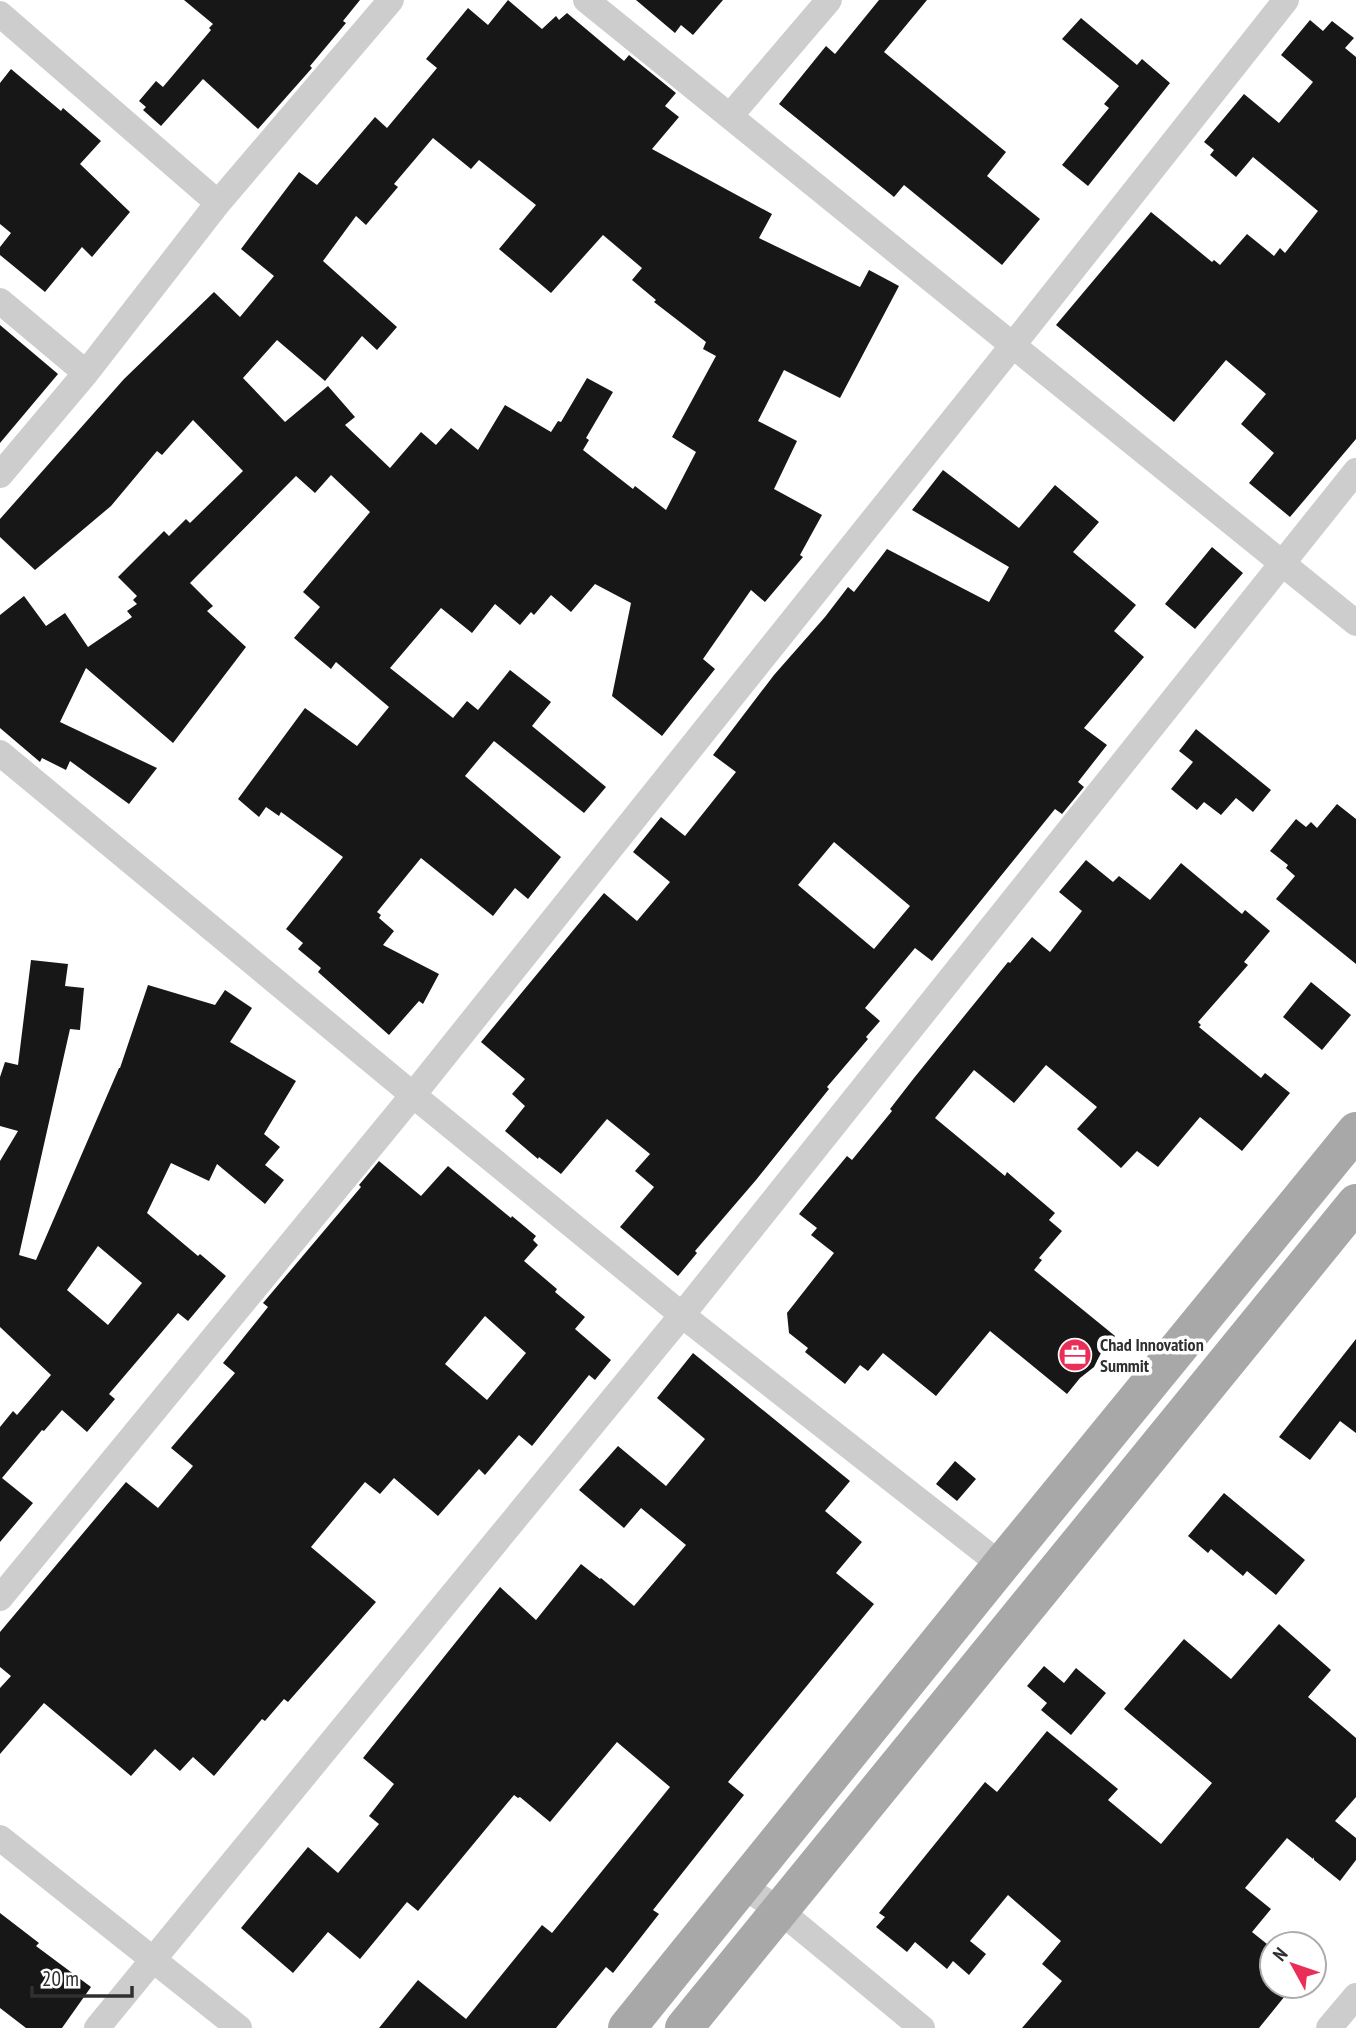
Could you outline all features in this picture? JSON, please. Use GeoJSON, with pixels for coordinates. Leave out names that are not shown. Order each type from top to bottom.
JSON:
{"type":"FeatureCollection","features":[{"type":"Feature","properties":{"kind":"main road"},"geometry":{"type":"LineString","coordinates":[[627,2028],[1356,1131]]}},
{"type":"Feature","properties":{"kind":"main road"},"geometry":{"type":"LineString","coordinates":[[684,2028],[1356,1203]]}},
{"type":"Feature","properties":{"kind":"street"},"geometry":{"type":"LineString","coordinates":[[0,475],[86,373],[218,202],[391,0]]}},
{"type":"Feature","properties":{"kind":"street"},"geometry":{"type":"LineString","coordinates":[[586,0],[1356,623]]}},
{"type":"Feature","properties":{"kind":"street"},"geometry":{"type":"LineString","coordinates":[[730,116],[829,0]]}},
{"type":"Feature","properties":{"kind":"street"},"geometry":{"type":"LineString","coordinates":[[0,1598],[412,1095],[1286,0]]}},
{"type":"Feature","properties":{"kind":"street"},"geometry":{"type":"LineString","coordinates":[[0,14],[218,202]]}},
{"type":"Feature","properties":{"kind":"street"},"geometry":{"type":"LineString","coordinates":[[0,302],[86,373]]}},
{"type":"Feature","properties":{"kind":"street"},"geometry":{"type":"LineString","coordinates":[[97,2028],[682,1315],[1356,471]]}},
{"type":"Feature","properties":{"kind":"street"},"geometry":{"type":"LineString","coordinates":[[0,753],[682,1315],[1001,1565]]}},
{"type":"Feature","properties":{"kind":"street"},"geometry":{"type":"LineString","coordinates":[[0,1838],[239,2028]]}},
{"type":"Feature","properties":{"kind":"street"},"geometry":{"type":"LineString","coordinates":[[743,1886],[779,1910],[922,2028]]}},
{"type":"Feature","properties":{"kind":"street"},"geometry":{"type":"LineString","coordinates":[[1329,2028],[1356,1996]]}},
{"type":"Feature","properties":{"kind":"building"},"geometry":{"type":"Polygon","coordinates":[[[184,0],[360,0],[343,21],[346,23],[310,66],[312,68],[258,129],[203,79],[161,126],[143,110],[146,107],[139,101],[156,81],[163,87],[211,30],[209,28],[213,24],[184,0]]]}},
{"type":"Feature","properties":{"kind":"building"},"geometry":{"type":"Polygon","coordinates":[[[508,0],[542,29],[556,16],[559,20],[567,13],[624,61],[629,55],[676,93],[665,106],[679,117],[652,149],[772,214],[759,238],[860,287],[869,270],[899,286],[840,398],[784,370],[758,421],[797,441],[774,489],[822,515],[800,555],[803,557],[765,602],[751,590],[703,659],[715,669],[662,736],[612,696],[631,603],[595,584],[571,612],[551,595],[534,615],[531,612],[520,625],[495,604],[472,633],[441,608],[390,668],[453,718],[467,701],[478,710],[510,670],[551,702],[532,726],[606,787],[584,813],[494,741],[465,776],[561,857],[528,899],[515,888],[493,916],[421,858],[377,912],[381,915],[379,918],[394,931],[383,945],[439,974],[423,1004],[419,1001],[389,1035],[318,972],[321,968],[298,949],[303,943],[286,929],[343,857],[281,812],[279,816],[266,807],[259,817],[238,799],[305,708],[357,746],[389,707],[336,662],[331,669],[294,638],[320,607],[303,592],[370,512],[331,475],[315,493],[296,476],[190,583],[213,606],[207,611],[246,647],[173,743],[86,668],[60,722],[157,768],[129,804],[70,761],[66,770],[42,758],[40,762],[0,728],[0,615],[24,596],[46,626],[65,613],[88,647],[132,617],[127,611],[137,604],[133,600],[137,596],[118,577],[164,531],[169,536],[186,519],[190,523],[243,471],[193,420],[162,455],[157,451],[111,506],[35,570],[0,537],[0,519],[124,379],[214,292],[240,317],[274,276],[241,249],[299,172],[317,185],[375,117],[387,128],[437,68],[426,59],[468,8],[488,25],[508,0]],[[433,138],[394,184],[398,187],[366,225],[356,216],[323,261],[397,327],[377,350],[362,336],[325,381],[277,340],[243,378],[285,422],[328,386],[355,417],[345,425],[390,468],[421,432],[436,445],[451,428],[478,450],[505,405],[551,432],[558,421],[561,422],[587,378],[613,392],[586,438],[589,440],[583,450],[633,489],[635,486],[666,510],[696,452],[672,437],[716,356],[703,349],[706,342],[654,302],[656,300],[632,280],[642,268],[603,235],[551,293],[499,249],[536,205],[479,160],[471,169],[433,138]]]}},
{"type":"Feature","properties":{"kind":"building"},"geometry":{"type":"Polygon","coordinates":[[[636,0],[723,0],[693,35],[681,25],[675,33],[636,0]]]}},
{"type":"Feature","properties":{"kind":"building"},"geometry":{"type":"Polygon","coordinates":[[[879,0],[927,0],[884,52],[1006,152],[987,176],[1040,219],[1002,265],[904,185],[894,197],[779,104],[826,46],[835,54],[879,0]]]}},
{"type":"Feature","properties":{"kind":"building"},"geometry":{"type":"Polygon","coordinates":[[[1081,18],[1137,65],[1142,59],[1170,83],[1088,186],[1062,165],[1109,108],[1104,104],[1119,86],[1062,39],[1081,18]]]}},
{"type":"Feature","properties":{"kind":"building"},"geometry":{"type":"Polygon","coordinates":[[[1310,20],[1323,31],[1332,21],[1354,38],[1345,48],[1356,57],[1356,439],[1290,517],[1249,483],[1274,453],[1241,424],[1266,394],[1226,360],[1174,422],[1056,325],[1151,212],[1212,262],[1214,260],[1220,265],[1247,234],[1274,256],[1280,248],[1285,253],[1318,211],[1253,157],[1236,177],[1210,155],[1214,150],[1204,142],[1244,94],[1279,123],[1313,82],[1281,55],[1310,20]]]}},
{"type":"Feature","properties":{"kind":"building"},"geometry":{"type":"Polygon","coordinates":[[[11,69],[101,141],[80,164],[130,212],[92,257],[82,247],[45,292],[0,255],[0,247],[11,233],[0,224],[0,83],[11,69]]]}},
{"type":"Feature","properties":{"kind":"building"},"geometry":{"type":"Polygon","coordinates":[[[0,325],[58,374],[0,443],[0,325]]]}},
{"type":"Feature","properties":{"kind":"building"},"geometry":{"type":"Polygon","coordinates":[[[943,470],[1019,528],[1055,485],[1099,522],[1073,552],[1136,605],[1114,631],[1144,657],[1084,728],[1107,745],[1078,782],[1084,787],[1062,814],[1055,809],[932,961],[915,948],[865,1008],[880,1021],[866,1037],[868,1039],[827,1087],[829,1089],[756,1180],[695,1251],[697,1253],[678,1276],[620,1227],[654,1187],[635,1171],[650,1154],[607,1119],[561,1174],[539,1157],[538,1159],[505,1131],[525,1106],[512,1094],[525,1079],[481,1042],[604,893],[637,921],[670,882],[633,852],[661,817],[685,836],[736,772],[713,755],[774,675],[848,587],[854,592],[887,549],[989,602],[1009,567],[912,510],[943,470]],[[834,842],[798,885],[874,949],[910,906],[834,842]]]}},
{"type":"Feature","properties":{"kind":"building"},"geometry":{"type":"Polygon","coordinates":[[[1212,547],[1243,573],[1195,629],[1165,604],[1212,547]]]}},
{"type":"Feature","properties":{"kind":"building"},"geometry":{"type":"Polygon","coordinates":[[[1196,729],[1271,790],[1253,812],[1236,798],[1221,815],[1204,802],[1197,810],[1171,789],[1193,762],[1179,751],[1196,729]]]}},
{"type":"Feature","properties":{"kind":"building"},"geometry":{"type":"Polygon","coordinates":[[[1337,804],[1356,819],[1356,964],[1276,899],[1295,876],[1286,868],[1288,865],[1270,851],[1296,819],[1306,827],[1311,822],[1317,828],[1337,804]]]}},
{"type":"Feature","properties":{"kind":"building"},"geometry":{"type":"Polygon","coordinates":[[[1086,860],[1113,882],[1119,876],[1150,900],[1181,863],[1242,914],[1245,910],[1270,931],[1244,962],[1248,965],[1198,1022],[1201,1025],[1199,1027],[1261,1078],[1265,1073],[1290,1093],[1242,1151],[1200,1117],[1158,1167],[1137,1151],[1121,1168],[1077,1129],[1097,1107],[1046,1065],[1014,1103],[974,1070],[935,1118],[1005,1176],[1007,1172],[1055,1213],[1049,1220],[1062,1231],[1039,1258],[1042,1260],[1034,1270],[1115,1336],[1102,1351],[1094,1367],[1080,1378],[1067,1394],[990,1331],[936,1396],[883,1353],[868,1371],[860,1365],[845,1384],[805,1352],[808,1348],[789,1333],[787,1313],[834,1253],[811,1235],[817,1228],[799,1214],[847,1156],[852,1160],[1008,962],[1010,963],[1032,937],[1050,952],[1082,911],[1059,892],[1086,860]]]}},
{"type":"Feature","properties":{"kind":"building"},"geometry":{"type":"Polygon","coordinates":[[[31,960],[68,964],[65,986],[84,988],[80,1030],[70,1029],[19,1255],[36,1260],[120,1068],[148,985],[215,1005],[225,990],[252,1008],[230,1042],[296,1081],[264,1134],[280,1147],[265,1165],[284,1180],[265,1204],[217,1164],[209,1181],[171,1163],[147,1213],[226,1276],[188,1321],[178,1313],[109,1394],[115,1399],[87,1432],[62,1410],[44,1431],[42,1430],[2,1478],[33,1503],[0,1542],[0,1427],[13,1411],[17,1415],[51,1375],[0,1327],[0,1161],[18,1131],[0,1126],[0,1077],[5,1062],[18,1065],[31,960]],[[98,1246],[67,1290],[108,1325],[142,1283],[98,1246]]]}},
{"type":"Feature","properties":{"kind":"building"},"geometry":{"type":"Polygon","coordinates":[[[1311,982],[1351,1015],[1322,1050],[1283,1017],[1311,982]]]}},
{"type":"Feature","properties":{"kind":"building"},"geometry":{"type":"Polygon","coordinates":[[[379,1161],[421,1196],[448,1166],[536,1236],[533,1240],[538,1245],[524,1261],[585,1317],[575,1329],[611,1360],[595,1380],[589,1375],[532,1446],[519,1435],[485,1475],[479,1469],[438,1516],[394,1478],[380,1494],[365,1482],[311,1547],[376,1602],[288,1702],[284,1699],[265,1721],[262,1719],[214,1776],[193,1757],[180,1771],[155,1749],[131,1776],[44,1703],[0,1754],[0,1688],[11,1676],[0,1667],[0,1632],[126,1482],[158,1508],[193,1466],[171,1448],[235,1373],[223,1363],[268,1307],[263,1303],[361,1187],[359,1185],[379,1161]],[[485,1316],[445,1364],[487,1400],[526,1353],[485,1316]]]}},
{"type":"Feature","properties":{"kind":"building"},"geometry":{"type":"Polygon","coordinates":[[[1356,1339],[1356,1433],[1340,1421],[1310,1460],[1279,1437],[1356,1339]]]}},
{"type":"Feature","properties":{"kind":"building"},"geometry":{"type":"Polygon","coordinates":[[[693,1353],[850,1481],[825,1511],[862,1542],[836,1573],[874,1604],[728,1782],[744,1795],[653,1910],[659,1914],[613,1973],[606,1967],[556,2028],[379,2028],[418,1980],[466,2019],[542,1925],[552,1933],[670,1787],[617,1742],[550,1822],[514,1795],[418,1911],[407,1902],[360,1959],[328,1932],[293,1973],[241,1928],[308,1847],[338,1873],[379,1824],[369,1816],[394,1784],[363,1758],[500,1587],[536,1620],[581,1564],[634,1606],[686,1545],[641,1508],[624,1528],[579,1490],[618,1446],[666,1486],[705,1439],[657,1398],[693,1353]]]}},
{"type":"Feature","properties":{"kind":"building"},"geometry":{"type":"Polygon","coordinates":[[[955,1461],[976,1479],[957,1501],[936,1484],[955,1461]]]}},
{"type":"Feature","properties":{"kind":"building"},"geometry":{"type":"Polygon","coordinates":[[[1224,1493],[1305,1560],[1276,1595],[1247,1571],[1243,1576],[1211,1549],[1208,1553],[1188,1536],[1224,1493]]]}},
{"type":"Feature","properties":{"kind":"building"},"geometry":{"type":"Polygon","coordinates":[[[1279,1624],[1331,1670],[1308,1697],[1356,1738],[1356,1797],[1335,1821],[1356,1838],[1356,1860],[1340,1881],[1314,1860],[1314,1857],[1313,1859],[1287,1838],[1245,1888],[1271,1909],[1252,1932],[1258,1937],[1258,2000],[1282,2000],[1259,2028],[1022,2028],[1062,1981],[1042,1964],[1061,1941],[1008,1895],[970,1941],[986,1954],[969,1975],[953,1961],[947,1969],[915,1942],[907,1952],[876,1927],[885,1917],[879,1913],[985,1782],[997,1792],[1047,1731],[1118,1789],[1108,1800],[1161,1844],[1212,1783],[1124,1709],[1184,1639],[1231,1679],[1279,1624]]]}},
{"type":"Feature","properties":{"kind":"building"},"geometry":{"type":"Polygon","coordinates":[[[1044,1666],[1064,1683],[1076,1668],[1106,1693],[1071,1735],[1041,1710],[1047,1703],[1027,1686],[1044,1666]]]}},
{"type":"Feature","properties":{"kind":"building"},"geometry":{"type":"Polygon","coordinates":[[[0,1913],[39,1943],[36,1946],[91,1987],[62,2028],[26,2028],[0,2008],[0,1913]]]}},
{"type":"Feature","properties":{"kind":"place","name":"Chad Innovation Summit"},"geometry":{"type":"Point","coordinates":[1075,1355]}}]}
